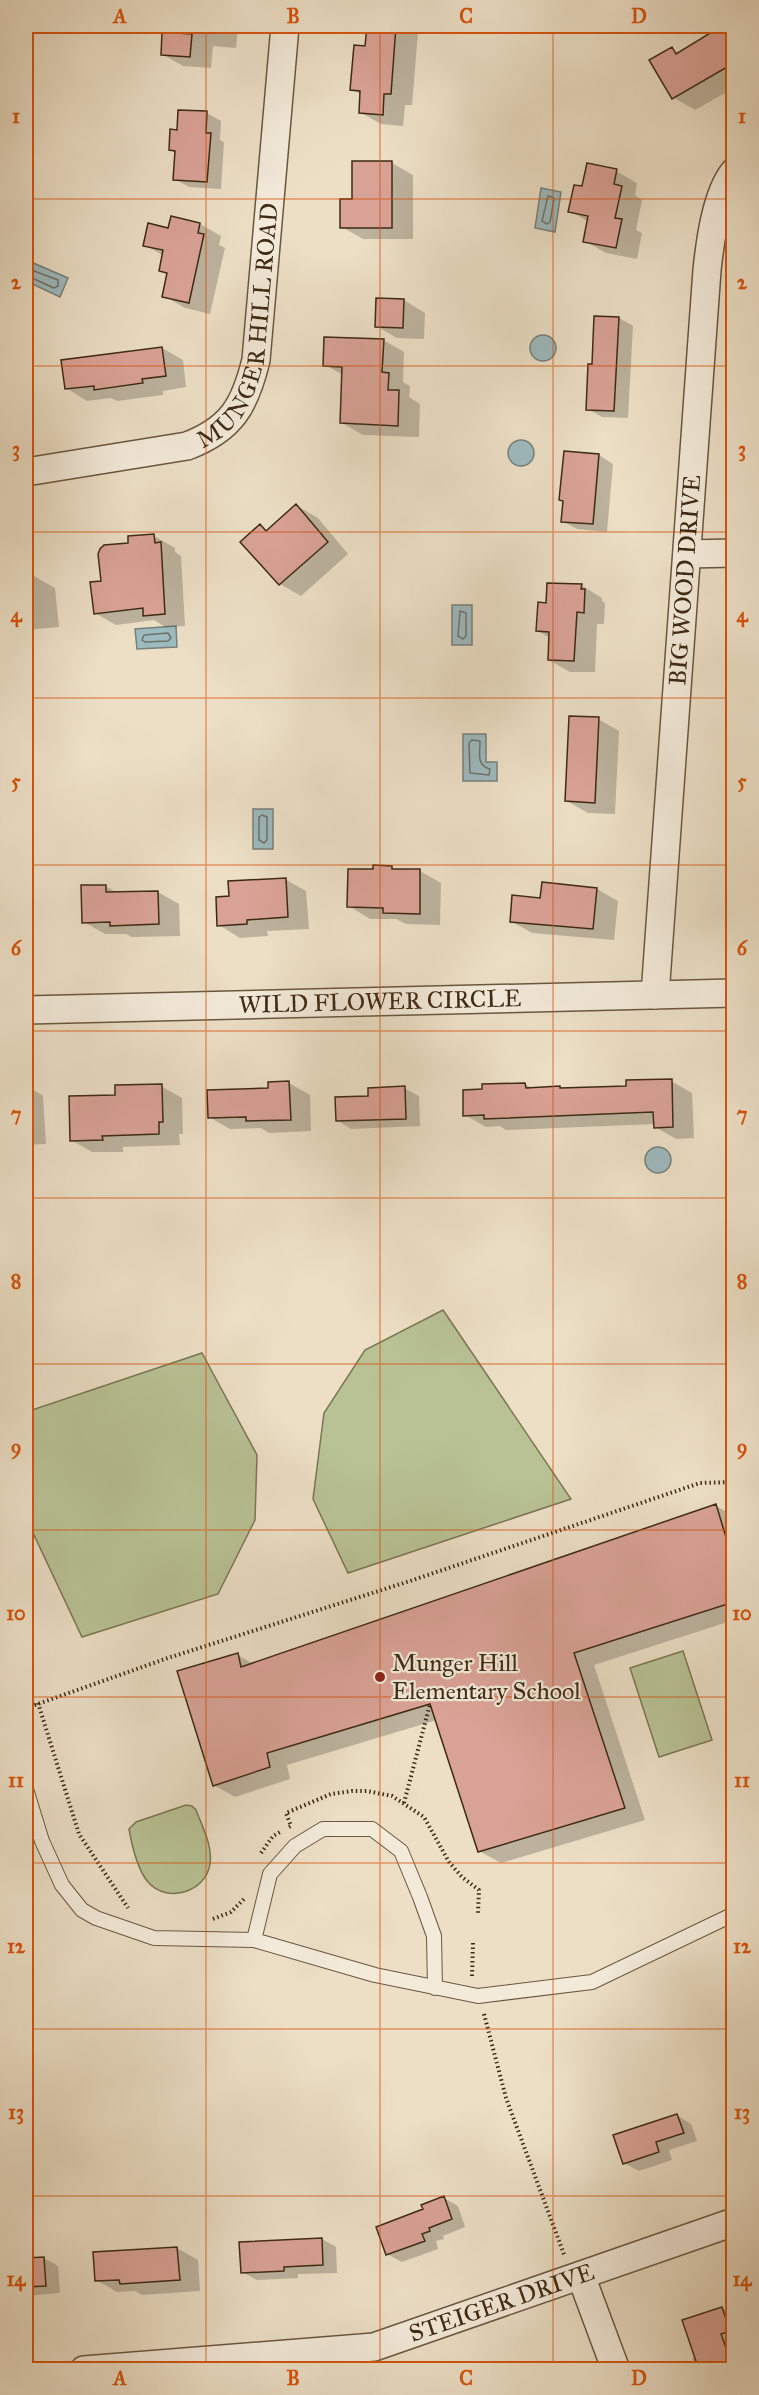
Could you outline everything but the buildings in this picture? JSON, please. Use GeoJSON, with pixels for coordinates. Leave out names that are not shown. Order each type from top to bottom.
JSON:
{"type":"FeatureCollection","features":[{"type":"Feature","properties":{"kind":"street","name":"MUNGER HILL ROAD"},"geometry":{"type":"LineString","coordinates":[[26,472],[187,446],[208,438],[225,426],[241,405],[256,360],[285,26]]}},
{"type":"Feature","properties":{"kind":"street","name":"BIG WOOD DRIVE"},"geometry":{"type":"LineString","coordinates":[[655,995],[709,247],[719,205],[734,172]]}},
{"type":"Feature","properties":{"kind":"street"},"geometry":{"type":"LineString","coordinates":[[687,554],[734,553]]}},
{"type":"Feature","properties":{"kind":"street","name":"WILD FLOWER CIRCLE"},"geometry":{"type":"LineString","coordinates":[[26,1010],[734,993]]}},
{"type":"Feature","properties":{"kind":"street","name":"STEIGER DRIVE"},"geometry":{"type":"LineString","coordinates":[[84,2370],[157,2367],[374,2347],[575,2271],[734,2222]]}},
{"type":"Feature","properties":{"kind":"street"},"geometry":{"type":"LineString","coordinates":[[575,2271],[616,2370]]}},
{"type":"Feature","properties":{"kind":"lane"},"geometry":{"type":"LineString","coordinates":[[26,1789],[51,1863],[62,1885],[82,1910],[96,1918],[154,1938],[254,1940],[375,1975],[478,1996],[592,1982],[734,1914]]}},
{"type":"Feature","properties":{"kind":"lane"},"geometry":{"type":"LineString","coordinates":[[254,1940],[270,1874],[295,1846],[323,1829],[372,1829],[401,1851],[420,1897],[434,1936],[435,1988]]}},
{"type":"Feature","properties":{"kind":"path"},"geometry":{"type":"LineString","coordinates":[[26,1708],[171,1657],[410,1581],[700,1483],[734,1482]]}},
{"type":"Feature","properties":{"kind":"path"},"geometry":{"type":"LineString","coordinates":[[39,1703],[79,1834],[130,1911]]}},
{"type":"Feature","properties":{"kind":"path"},"geometry":{"type":"LineString","coordinates":[[404,1803],[430,1704]]}},
{"type":"Feature","properties":{"kind":"path"},"geometry":{"type":"LineString","coordinates":[[257,1862],[273,1836],[291,1826],[286,1813]]}},
{"type":"Feature","properties":{"kind":"path"},"geometry":{"type":"LineString","coordinates":[[206,1921],[231,1912],[248,1894]]}},
{"type":"Feature","properties":{"kind":"path"},"geometry":{"type":"LineString","coordinates":[[472,1977],[473,1943]]}},
{"type":"Feature","properties":{"kind":"path"},"geometry":{"type":"LineString","coordinates":[[483,2010],[506,2098],[575,2271]]}},
{"type":"Feature","properties":{"kind":"green space"},"geometry":{"type":"Polygon","coordinates":[[[443,1310],[571,1499],[348,1573],[313,1499],[324,1413],[365,1350],[443,1310]]]}},
{"type":"Feature","properties":{"kind":"green space"},"geometry":{"type":"Polygon","coordinates":[[[202,1353],[257,1455],[255,1520],[218,1594],[82,1637],[26,1518],[26,1412],[202,1353]]]}},
{"type":"Feature","properties":{"kind":"green space"},"geometry":{"type":"Polygon","coordinates":[[[683,1651],[712,1740],[659,1757],[630,1668],[683,1651]]]}},
{"type":"Feature","properties":{"kind":"green space"},"geometry":{"type":"Polygon","coordinates":[[[186,1805],[196,1810],[204,1829],[211,1857],[210,1864],[207,1874],[194,1888],[185,1892],[165,1892],[156,1889],[144,1877],[129,1829],[136,1822],[186,1805]]]}},
{"type":"Feature","properties":{"kind":"water"},"geometry":{"type":"Polygon","coordinates":[[[541,188],[561,192],[555,232],[535,228],[541,188]]]}},
{"type":"Feature","properties":{"kind":"water"},"geometry":{"type":"Polygon","coordinates":[[[31,262],[68,278],[60,297],[26,281],[31,262]]]}},
{"type":"Feature","properties":{"kind":"water"},"geometry":{"type":"Polygon","coordinates":[[[543,335],[552,339],[556,348],[552,357],[543,361],[534,357],[530,348],[534,339],[543,335]]]}},
{"type":"Feature","properties":{"kind":"water"},"geometry":{"type":"Polygon","coordinates":[[[521,440],[530,444],[534,453],[530,462],[521,466],[512,462],[508,453],[512,444],[521,440]]]}},
{"type":"Feature","properties":{"kind":"water"},"geometry":{"type":"Polygon","coordinates":[[[452,605],[472,605],[472,645],[452,645],[452,605]]]}},
{"type":"Feature","properties":{"kind":"water"},"geometry":{"type":"Polygon","coordinates":[[[176,626],[177,647],[137,649],[135,629],[176,626]]]}},
{"type":"Feature","properties":{"kind":"water"},"geometry":{"type":"Polygon","coordinates":[[[463,734],[486,734],[486,762],[497,762],[497,781],[463,781],[463,734]]]}},
{"type":"Feature","properties":{"kind":"water"},"geometry":{"type":"Polygon","coordinates":[[[253,809],[273,809],[273,849],[253,849],[253,809]]]}},
{"type":"Feature","properties":{"kind":"water"},"geometry":{"type":"Polygon","coordinates":[[[658,1147],[667,1151],[671,1160],[667,1169],[658,1173],[649,1169],[645,1160],[649,1151],[658,1147]]]}},
{"type":"Feature","properties":{"kind":"place","name":"Munger Hill Elementary School"},"geometry":{"type":"Point","coordinates":[380,1677]}}]}
